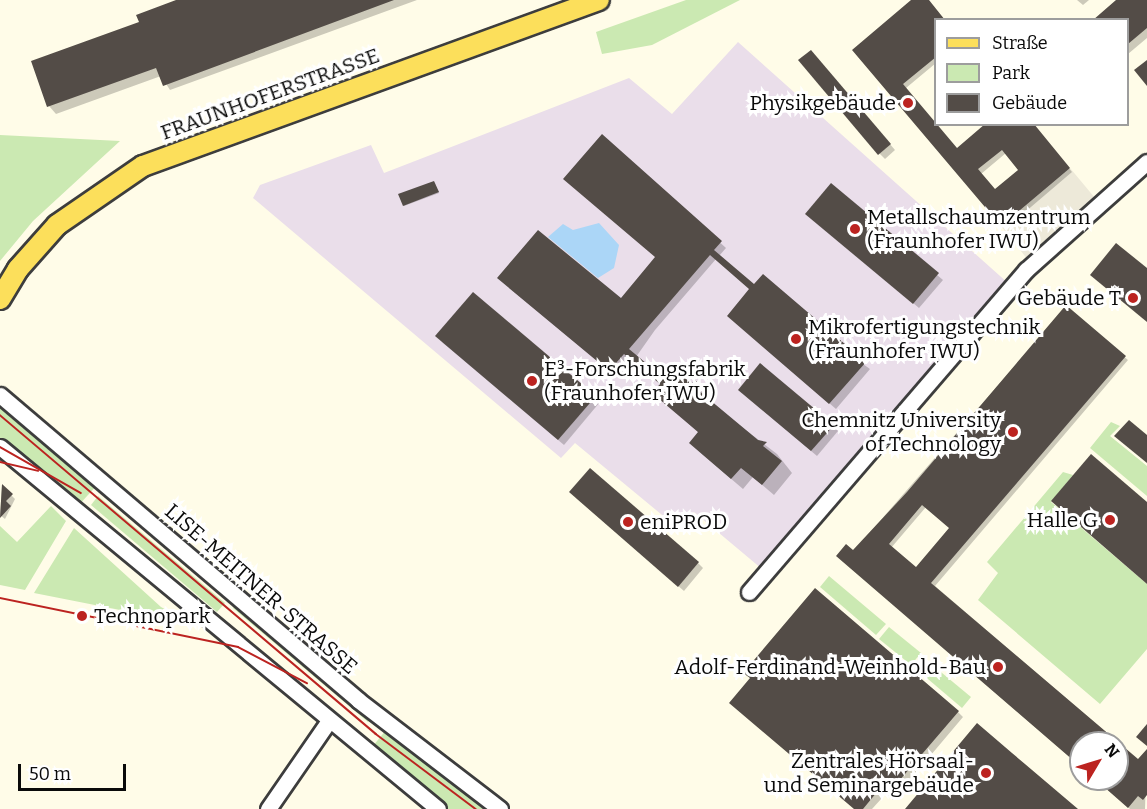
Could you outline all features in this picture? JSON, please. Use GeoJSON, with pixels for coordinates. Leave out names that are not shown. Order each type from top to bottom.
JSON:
{"type":"FeatureCollection","features":[{"type":"Feature","properties":{"kind":"main road","name":"FRAUNHOFERSTRASSE"},"geometry":{"type":"LineString","coordinates":[[0,298],[57,225],[143,166],[599,0]]}},
{"type":"Feature","properties":{"kind":"street"},"geometry":{"type":"LineString","coordinates":[[748,592],[1026,270],[1147,162]]}},
{"type":"Feature","properties":{"kind":"street","name":"LISE-MEITNER-STRASSE"},"geometry":{"type":"LineString","coordinates":[[0,395],[358,700],[500,809]]}},
{"type":"Feature","properties":{"kind":"street"},"geometry":{"type":"LineString","coordinates":[[0,447],[328,722],[438,809]]}},
{"type":"Feature","properties":{"kind":"street"},"geometry":{"type":"LineString","coordinates":[[268,809],[328,722]]}},
{"type":"Feature","properties":{"kind":"shaded area"},"geometry":{"type":"Polygon","coordinates":[[[738,42],[1009,284],[762,569],[694,512],[679,529],[575,443],[561,458],[253,198],[260,185],[371,145],[384,173],[629,78],[672,114],[738,42]]]}},
{"type":"Feature","properties":{"kind":"shaded area"},"geometry":{"type":"Polygon","coordinates":[[[1070,168],[1100,204],[1032,265],[1001,226],[1070,168]]]}},
{"type":"Feature","properties":{"kind":"green space"},"geometry":{"type":"Polygon","coordinates":[[[686,0],[740,0],[652,45],[602,54],[596,32],[686,0]]]}},
{"type":"Feature","properties":{"kind":"green space"},"geometry":{"type":"Polygon","coordinates":[[[0,135],[120,141],[33,221],[0,261],[0,135]]]}},
{"type":"Feature","properties":{"kind":"green space"},"geometry":{"type":"Polygon","coordinates":[[[0,401],[98,484],[78,506],[0,440],[0,401]]]}},
{"type":"Feature","properties":{"kind":"green space"},"geometry":{"type":"Polygon","coordinates":[[[1111,422],[1120,426],[1110,436],[1147,466],[1147,496],[1090,448],[1111,422]]]}},
{"type":"Feature","properties":{"kind":"green space"},"geometry":{"type":"Polygon","coordinates":[[[1063,472],[1073,475],[1051,502],[1147,584],[1147,649],[1100,704],[978,600],[998,573],[987,562],[1063,472]]]}},
{"type":"Feature","properties":{"kind":"green space"},"geometry":{"type":"Polygon","coordinates":[[[98,496],[225,603],[217,612],[91,505],[98,496]]]}},
{"type":"Feature","properties":{"kind":"green space"},"geometry":{"type":"Polygon","coordinates":[[[51,506],[66,521],[25,590],[0,585],[0,526],[17,542],[51,506]]]}},
{"type":"Feature","properties":{"kind":"green space"},"geometry":{"type":"Polygon","coordinates":[[[74,528],[161,607],[191,624],[34,593],[74,528]]]}},
{"type":"Feature","properties":{"kind":"green space"},"geometry":{"type":"Polygon","coordinates":[[[829,576],[886,624],[876,635],[820,587],[829,576]]]}},
{"type":"Feature","properties":{"kind":"green space"},"geometry":{"type":"Polygon","coordinates":[[[238,602],[371,718],[368,722],[233,608],[238,602]]]}},
{"type":"Feature","properties":{"kind":"green space"},"geometry":{"type":"Polygon","coordinates":[[[889,627],[921,653],[911,665],[879,639],[889,627]]]}},
{"type":"Feature","properties":{"kind":"green space"},"geometry":{"type":"Polygon","coordinates":[[[924,658],[971,697],[962,708],[915,668],[924,658]]]}},
{"type":"Feature","properties":{"kind":"green space"},"geometry":{"type":"Polygon","coordinates":[[[386,730],[492,809],[445,809],[400,776],[373,746],[386,730]]]}},
{"type":"Feature","properties":{"kind":"water"},"geometry":{"type":"Polygon","coordinates":[[[599,223],[619,245],[614,268],[598,278],[548,237],[563,224],[573,230],[599,223]]]}},
{"type":"Feature","properties":{"kind":"building"},"geometry":{"type":"Polygon","coordinates":[[[176,0],[394,0],[163,86],[156,68],[47,107],[31,61],[139,22],[136,15],[176,0]]]}},
{"type":"Feature","properties":{"kind":"building","name":"Physikgebäude"},"geometry":{"type":"Polygon","coordinates":[[[911,0],[929,0],[943,18],[934,18],[934,59],[903,84],[934,121],[934,126],[938,126],[957,148],[983,126],[1036,126],[1070,168],[1001,226],[852,50],[911,0]],[[1002,150],[978,169],[995,189],[1018,170],[1002,150]]]}},
{"type":"Feature","properties":{"kind":"building"},"geometry":{"type":"Polygon","coordinates":[[[1116,0],[1147,0],[1147,28],[1129,43],[1129,18],[1095,18],[1116,0]]]}},
{"type":"Feature","properties":{"kind":"building"},"geometry":{"type":"Polygon","coordinates":[[[811,50],[891,144],[878,155],[798,60],[811,50]]]}},
{"type":"Feature","properties":{"kind":"building"},"geometry":{"type":"Polygon","coordinates":[[[1147,60],[1147,86],[1134,70],[1147,60]]]}},
{"type":"Feature","properties":{"kind":"building"},"geometry":{"type":"Polygon","coordinates":[[[602,134],[722,241],[714,250],[754,284],[763,274],[866,362],[829,404],[727,316],[749,289],[710,255],[629,349],[664,378],[673,368],[692,384],[695,380],[701,385],[698,390],[758,440],[767,442],[763,446],[782,461],[762,485],[741,468],[731,479],[689,443],[698,432],[652,393],[660,384],[624,354],[609,371],[497,278],[538,230],[621,298],[655,257],[563,179],[602,134]]]}},
{"type":"Feature","properties":{"kind":"building"},"geometry":{"type":"Polygon","coordinates":[[[434,181],[439,192],[403,206],[398,194],[434,181]]]}},
{"type":"Feature","properties":{"kind":"building","name":"Metallschaumzentrum (Fraunhofer IWU)"},"geometry":{"type":"Polygon","coordinates":[[[831,183],[939,273],[913,304],[805,214],[831,183]]]}},
{"type":"Feature","properties":{"kind":"building","name":"Gebäude T"},"geometry":{"type":"Polygon","coordinates":[[[1116,243],[1147,268],[1147,322],[1090,275],[1116,243]]]}},
{"type":"Feature","properties":{"kind":"building","name":"E³-Forschungsfabrik (Fraunhofer IWU)"},"geometry":{"type":"Polygon","coordinates":[[[473,292],[596,396],[558,440],[435,336],[473,292]]]}},
{"type":"Feature","properties":{"kind":"building"},"geometry":{"type":"Polygon","coordinates":[[[1066,305],[1126,356],[931,583],[1105,731],[1069,731],[1069,757],[836,556],[846,544],[853,550],[907,492],[1066,305]],[[922,505],[889,544],[916,567],[949,528],[922,505]]]}},
{"type":"Feature","properties":{"kind":"building"},"geometry":{"type":"Polygon","coordinates":[[[760,363],[834,425],[811,451],[738,390],[760,363]]]}},
{"type":"Feature","properties":{"kind":"building"},"geometry":{"type":"Polygon","coordinates":[[[1129,420],[1147,435],[1147,463],[1114,436],[1129,420]]]}},
{"type":"Feature","properties":{"kind":"building","name":"Halle G"},"geometry":{"type":"Polygon","coordinates":[[[1091,454],[1147,502],[1147,584],[1051,501],[1091,454]]]}},
{"type":"Feature","properties":{"kind":"building","name":"eniPROD"},"geometry":{"type":"Polygon","coordinates":[[[590,468],[699,562],[678,587],[569,492],[590,468]]]}},
{"type":"Feature","properties":{"kind":"building"},"geometry":{"type":"Polygon","coordinates":[[[2,484],[13,494],[6,501],[11,506],[0,518],[2,484]]]}},
{"type":"Feature","properties":{"kind":"building"},"geometry":{"type":"Polygon","coordinates":[[[815,588],[959,711],[887,795],[873,783],[877,792],[863,809],[854,809],[729,703],[750,678],[743,673],[815,588]]]}},
{"type":"Feature","properties":{"kind":"building","name":"Zentrales Hörsaal- und Seminargebäude"},"geometry":{"type":"Polygon","coordinates":[[[977,723],[1012,753],[1078,809],[905,809],[977,723]]]}},
{"type":"Feature","properties":{"kind":"building"},"geometry":{"type":"Polygon","coordinates":[[[1147,724],[1147,746],[1136,737],[1147,724]]]}},
{"type":"Feature","properties":{"kind":"building"},"geometry":{"type":"Polygon","coordinates":[[[1147,749],[1147,795],[1143,800],[1138,796],[1128,808],[1109,791],[1129,791],[1129,751],[1138,759],[1147,749]]]}},
{"type":"Feature","properties":{"kind":"tram line"},"geometry":{"type":"LineString","coordinates":[[0,415],[376,734],[476,809]]}},
{"type":"Feature","properties":{"kind":"tram line"},"geometry":{"type":"LineString","coordinates":[[0,447],[81,493]]}},
{"type":"Feature","properties":{"kind":"tram line"},"geometry":{"type":"LineString","coordinates":[[0,462],[38,471]]}},
{"type":"Feature","properties":{"kind":"tram line"},"geometry":{"type":"LineString","coordinates":[[0,598],[238,647],[307,683]]}},
{"type":"Feature","properties":{"kind":"place","name":"Physikgebäude"},"geometry":{"type":"Point","coordinates":[908,103]}},
{"type":"Feature","properties":{"kind":"place","name":"Metallschaumzentrum (Fraunhofer IWU)"},"geometry":{"type":"Point","coordinates":[855,229]}},
{"type":"Feature","properties":{"kind":"place","name":"Gebäude T"},"geometry":{"type":"Point","coordinates":[1133,298]}},
{"type":"Feature","properties":{"kind":"place","name":"Mikrofertigungstechnik (Fraunhofer IWU)"},"geometry":{"type":"Point","coordinates":[796,339]}},
{"type":"Feature","properties":{"kind":"place","name":"E³-Forschungsfabrik (Fraunhofer IWU)"},"geometry":{"type":"Point","coordinates":[532,381]}},
{"type":"Feature","properties":{"kind":"place","name":"Chemnitz University of Technology"},"geometry":{"type":"Point","coordinates":[1013,432]}},
{"type":"Feature","properties":{"kind":"place","name":"Halle G"},"geometry":{"type":"Point","coordinates":[1110,520]}},
{"type":"Feature","properties":{"kind":"place","name":"eniPROD"},"geometry":{"type":"Point","coordinates":[628,522]}},
{"type":"Feature","properties":{"kind":"place","name":"Technopark"},"geometry":{"type":"Point","coordinates":[82,616]}},
{"type":"Feature","properties":{"kind":"place","name":"Adolf-Ferdinand-Weinhold-Bau"},"geometry":{"type":"Point","coordinates":[998,667]}},
{"type":"Feature","properties":{"kind":"place","name":"Zentrales Hörsaal- und Seminargebäude"},"geometry":{"type":"Point","coordinates":[986,773]}}]}
